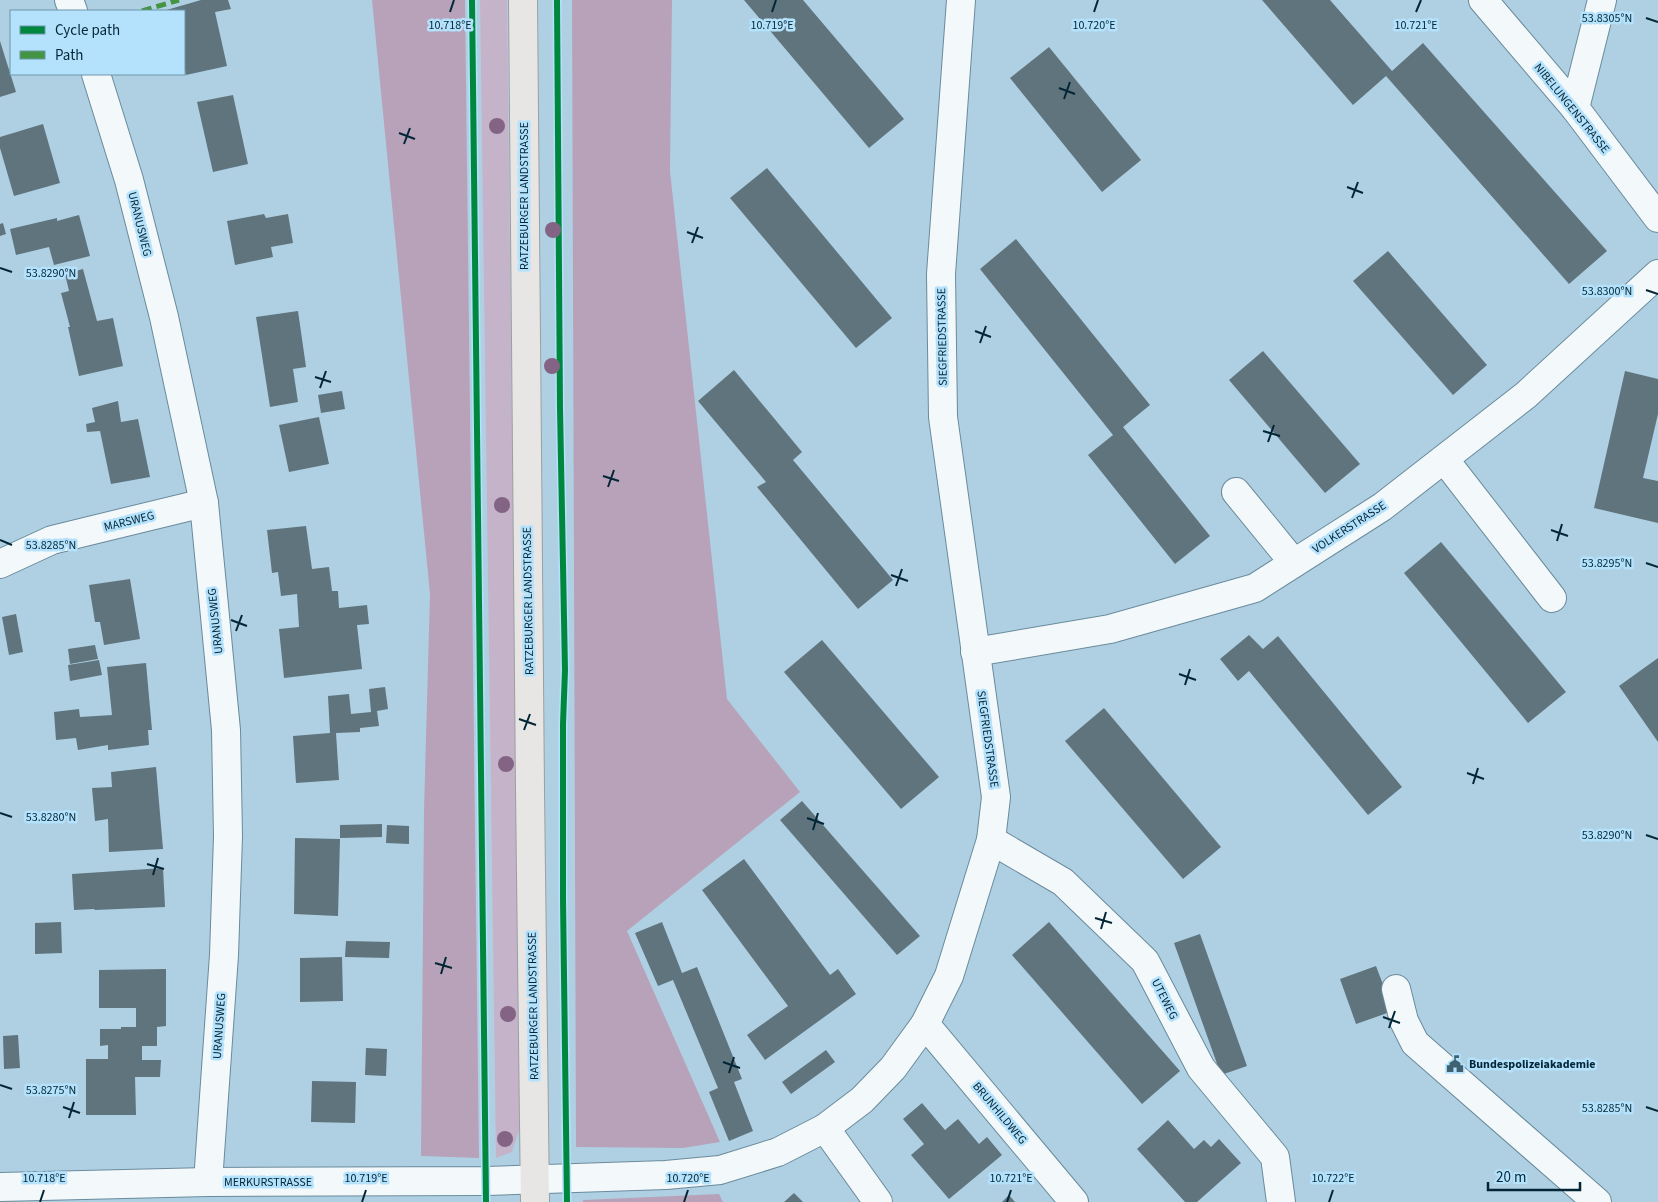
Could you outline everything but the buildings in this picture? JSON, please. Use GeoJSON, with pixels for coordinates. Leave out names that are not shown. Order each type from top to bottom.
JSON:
{"type":"FeatureCollection","features":[{"type":"Feature","properties":{"kind":"main road","name":"RATZEBURGER LANDSTRASSE"},"geometry":{"type":"LineString","coordinates":[[522,0],[535,1190]]}},
{"type":"Feature","properties":{"kind":"street","name":"SIEGFRIEDSTRASSE"},"geometry":{"type":"LineString","coordinates":[[535,1190],[720,1170],[778,1152],[825,1128],[862,1100],[893,1068],[925,1024],[949,976],[991,840],[996,797],[943,417],[941,274],[962,0]]}},
{"type":"Feature","properties":{"kind":"street","name":"NIBELUNGENSTRASSE"},"geometry":{"type":"LineString","coordinates":[[1483,0],[1575,108],[1658,218]]}},
{"type":"Feature","properties":{"kind":"street"},"geometry":{"type":"LineString","coordinates":[[1575,108],[1602,0]]}},
{"type":"Feature","properties":{"kind":"street","name":"URANUSWEG"},"geometry":{"type":"LineString","coordinates":[[96,75],[129,180],[159,299],[204,503],[226,730],[228,836],[224,955],[208,1182]]}},
{"type":"Feature","properties":{"kind":"street","name":"VOLKERSTRASSE"},"geometry":{"type":"LineString","coordinates":[[975,652],[1110,628],[1254,588],[1382,507],[1444,459],[1526,395],[1658,274]]}},
{"type":"Feature","properties":{"kind":"street"},"geometry":{"type":"LineString","coordinates":[[1444,459],[1552,598]]}},
{"type":"Feature","properties":{"kind":"street"},"geometry":{"type":"LineString","coordinates":[[1236,492],[1294,563]]}},
{"type":"Feature","properties":{"kind":"street","name":"MARSWEG"},"geometry":{"type":"LineString","coordinates":[[0,564],[52,540],[204,503]]}},
{"type":"Feature","properties":{"kind":"street","name":"UTEWEG"},"geometry":{"type":"LineString","coordinates":[[991,840],[1062,882],[1145,961],[1201,1068],[1275,1156],[1281,1202]]}},
{"type":"Feature","properties":{"kind":"street"},"geometry":{"type":"LineString","coordinates":[[1396,989],[1404,1021],[1415,1042],[1597,1202]]}},
{"type":"Feature","properties":{"kind":"street","name":"BRUNHILDWEG"},"geometry":{"type":"LineString","coordinates":[[925,1024],[1074,1202]]}},
{"type":"Feature","properties":{"kind":"street"},"geometry":{"type":"LineString","coordinates":[[825,1128],[878,1202]]}},
{"type":"Feature","properties":{"kind":"street","name":"MERKURSTRASSE"},"geometry":{"type":"LineString","coordinates":[[0,1187],[208,1182],[486,1181],[535,1190]]}},
{"type":"Feature","properties":{"kind":"shaded area"},"geometry":{"type":"Polygon","coordinates":[[[372,0],[465,0],[479,1158],[421,1156],[424,810],[430,594],[372,0]]]}},
{"type":"Feature","properties":{"kind":"shaded area"},"geometry":{"type":"Polygon","coordinates":[[[480,0],[507,0],[520,1128],[512,1152],[496,1158],[480,0]]]}},
{"type":"Feature","properties":{"kind":"shaded area"},"geometry":{"type":"Polygon","coordinates":[[[572,0],[672,0],[670,171],[727,699],[800,792],[627,931],[720,1142],[683,1148],[576,1147],[572,0]]]}},
{"type":"Feature","properties":{"kind":"shaded area"},"geometry":{"type":"Polygon","coordinates":[[[719,1194],[723,1202],[583,1202],[583,1200],[719,1194]]]}},
{"type":"Feature","properties":{"kind":"marked path"},"geometry":{"type":"LineString","coordinates":[[145,10],[179,0]]}},
{"type":"Feature","properties":{"kind":"cycle path"},"geometry":{"type":"LineString","coordinates":[[472,0],[486,1202]]}},
{"type":"Feature","properties":{"kind":"cycle path"},"geometry":{"type":"LineString","coordinates":[[557,0],[560,408],[565,670],[563,724],[563,899],[567,1202]]}},
{"type":"Feature","properties":{"kind":"place","name":"Bundespolizeiakademie"},"geometry":{"type":"Point","coordinates":[1455,1064]}}]}
